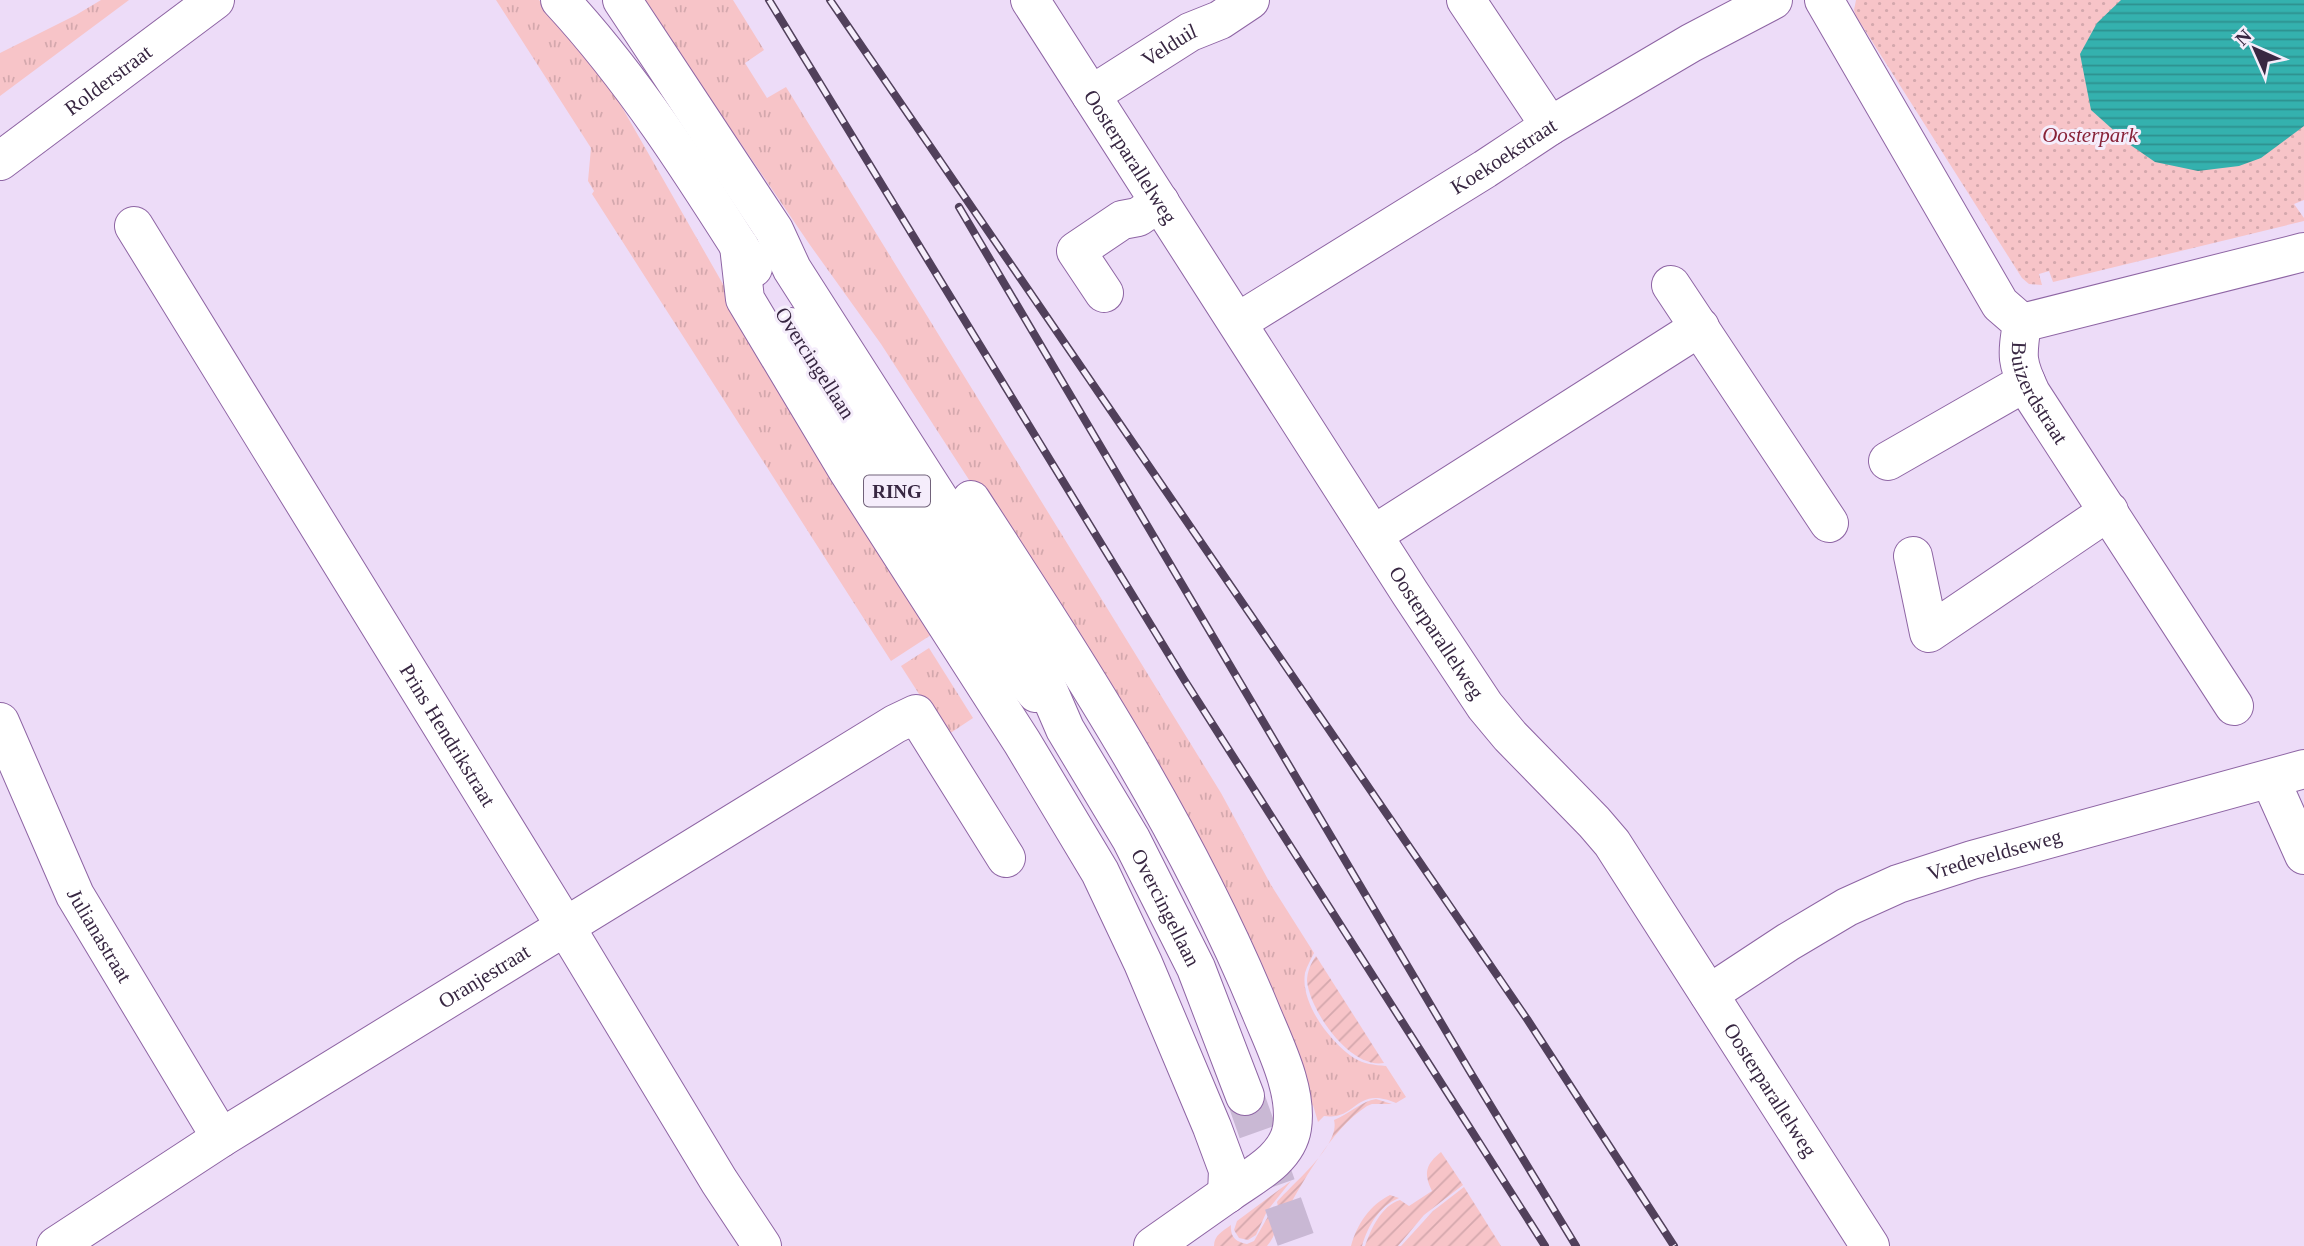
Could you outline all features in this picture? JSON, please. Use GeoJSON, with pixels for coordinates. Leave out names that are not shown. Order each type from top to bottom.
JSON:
{"type":"FeatureCollection","features":[{"type":"Feature","properties":{"kind":"street","name":"Rolderstraat"},"geometry":{"type":"LineString","coordinates":[[0,161],[215,0]]}},
{"type":"Feature","properties":{"kind":"street","name":"Overcingellaan"},"geometry":{"type":"LineString","coordinates":[[560,0],[623,74],[686,162],[995,643],[1065,729]]}},
{"type":"Feature","properties":{"kind":"street","name":"Overcingellaan"},"geometry":{"type":"LineString","coordinates":[[621,0],[774,230],[793,269],[1021,627],[1065,729],[1131,839],[1166,905],[1196,968],[1245,1096]]}},
{"type":"Feature","properties":{"kind":"street","name":"Oosterparallelweg"},"geometry":{"type":"LineString","coordinates":[[1030,0],[1485,706],[1612,843],[1870,1246]]}},
{"type":"Feature","properties":{"kind":"street","name":"Velduil"},"geometry":{"type":"LineString","coordinates":[[1091,95],[1190,32],[1220,20],[1250,0]]}},
{"type":"Feature","properties":{"kind":"street"},"geometry":{"type":"LineString","coordinates":[[1466,0],[1518,82],[1550,126]]}},
{"type":"Feature","properties":{"kind":"street","name":"Koekoekstraat"},"geometry":{"type":"LineString","coordinates":[[1238,322],[1550,126],[1691,43],[1773,0]]}},
{"type":"Feature","properties":{"kind":"street","name":"Buizerdstraat"},"geometry":{"type":"LineString","coordinates":[[1824,0],[2000,304],[2022,323],[2017,354],[2026,382],[2234,706]]}},
{"type":"Feature","properties":{"kind":"street"},"geometry":{"type":"LineString","coordinates":[[1104,293],[1076,251],[1122,220],[1138,217],[1160,202]]}},
{"type":"Feature","properties":{"kind":"street","name":"Prins Hendrikstraat"},"geometry":{"type":"LineString","coordinates":[[134,226],[712,1170],[762,1246]]}},
{"type":"Feature","properties":{"kind":"street"},"geometry":{"type":"LineString","coordinates":[[774,230],[811,262],[855,322],[1098,698],[1167,815],[1223,924],[1274,1045],[1293,1100],[1291,1132],[1284,1148],[1272,1162],[1153,1246]]}},
{"type":"Feature","properties":{"kind":"street"},"geometry":{"type":"LineString","coordinates":[[740,246],[745,299],[848,471],[1022,742],[1100,872],[1143,963],[1212,1128],[1228,1170],[1227,1194]]}},
{"type":"Feature","properties":{"kind":"street"},"geometry":{"type":"LineString","coordinates":[[2022,323],[2304,252]]}},
{"type":"Feature","properties":{"kind":"street"},"geometry":{"type":"LineString","coordinates":[[1671,285],[1829,523]]}},
{"type":"Feature","properties":{"kind":"street"},"geometry":{"type":"LineString","coordinates":[[1373,535],[1700,327]]}},
{"type":"Feature","properties":{"kind":"street"},"geometry":{"type":"LineString","coordinates":[[1888,461],[2026,382]]}},
{"type":"Feature","properties":{"kind":"street"},"geometry":{"type":"LineString","coordinates":[[1913,556],[1929,633],[2109,511]]}},
{"type":"Feature","properties":{"kind":"street","name":"Oranjestraat"},"geometry":{"type":"LineString","coordinates":[[56,1246],[221,1138],[883,731],[916,714],[1006,858]]}},
{"type":"Feature","properties":{"kind":"street","name":"Julianastraat"},"geometry":{"type":"LineString","coordinates":[[0,722],[75,895],[221,1138]]}},
{"type":"Feature","properties":{"kind":"street"},"geometry":{"type":"LineString","coordinates":[[2287,774],[2304,855]]}},
{"type":"Feature","properties":{"kind":"street","name":"Vredeveldseweg"},"geometry":{"type":"LineString","coordinates":[[1709,994],[1788,942],[1869,895],[1972,860],[2287,774]]}},
{"type":"Feature","properties":{"kind":"green space"},"geometry":{"type":"Polygon","coordinates":[[[101,0],[129,0],[0,96],[0,53],[101,0]]]}},
{"type":"Feature","properties":{"kind":"green space"},"geometry":{"type":"Polygon","coordinates":[[[496,0],[539,0],[607,81],[832,475],[934,633],[891,661],[592,194],[594,191],[588,181],[591,148],[496,0]]]}},
{"type":"Feature","properties":{"kind":"green space"},"geometry":{"type":"Polygon","coordinates":[[[643,0],[733,0],[764,50],[745,63],[767,98],[786,87],[1221,793],[1271,885],[1314,953],[1305,973],[1305,985],[1307,997],[1319,1021],[1354,1058],[1365,1063],[1386,1066],[1406,1097],[1396,1103],[1372,1098],[1343,1114],[1324,1116],[1318,1122],[1313,1105],[1309,1107],[1045,597],[881,344],[643,0]]]}},
{"type":"Feature","properties":{"kind":"green space","name":"Oosterpark"},"geometry":{"type":"Polygon","coordinates":[[[1856,0],[2304,0],[2304,200],[2294,204],[2304,221],[2053,282],[2049,271],[2039,274],[2042,285],[2029,284],[2022,278],[1856,16],[1856,0]]]}},
{"type":"Feature","properties":{"kind":"green space"},"geometry":{"type":"Polygon","coordinates":[[[929,648],[973,718],[946,736],[901,666],[929,648]]]}},
{"type":"Feature","properties":{"kind":"green space"},"geometry":{"type":"Polygon","coordinates":[[[1316,956],[1384,1063],[1358,1057],[1345,1048],[1324,1022],[1307,981],[1316,956]]]}},
{"type":"Feature","properties":{"kind":"green space"},"geometry":{"type":"Polygon","coordinates":[[[1371,1100],[1392,1104],[1367,1106],[1341,1129],[1326,1148],[1334,1130],[1334,1120],[1371,1100]]]}},
{"type":"Feature","properties":{"kind":"green space"},"geometry":{"type":"Polygon","coordinates":[[[1441,1152],[1463,1185],[1424,1215],[1398,1246],[1365,1246],[1387,1207],[1400,1200],[1409,1206],[1432,1191],[1428,1169],[1441,1152]]]}},
{"type":"Feature","properties":{"kind":"green space"},"geometry":{"type":"Polygon","coordinates":[[[1320,1156],[1308,1175],[1281,1221],[1277,1202],[1320,1156]]]}},
{"type":"Feature","properties":{"kind":"green space"},"geometry":{"type":"Polygon","coordinates":[[[1291,1181],[1267,1211],[1256,1235],[1248,1240],[1239,1238],[1234,1230],[1237,1221],[1291,1181]]]}},
{"type":"Feature","properties":{"kind":"green space"},"geometry":{"type":"Polygon","coordinates":[[[1464,1187],[1501,1246],[1401,1246],[1433,1211],[1464,1187]]]}},
{"type":"Feature","properties":{"kind":"green space"},"geometry":{"type":"Polygon","coordinates":[[[1390,1195],[1399,1198],[1386,1206],[1375,1218],[1362,1246],[1351,1246],[1365,1216],[1376,1204],[1390,1195]]]}},
{"type":"Feature","properties":{"kind":"green space"},"geometry":{"type":"Polygon","coordinates":[[[1274,1206],[1276,1227],[1267,1246],[1214,1246],[1217,1236],[1231,1225],[1233,1236],[1237,1240],[1247,1244],[1254,1241],[1274,1206]]]}},
{"type":"Feature","properties":{"kind":"shaded area"},"geometry":{"type":"Polygon","coordinates":[[[2121,0],[2304,0],[2304,126],[2261,158],[2239,166],[2198,171],[2155,162],[2129,144],[2091,110],[2080,54],[2097,23],[2121,0]]]}},
{"type":"Feature","properties":{"kind":"tunnel"},"geometry":{"type":"LineString","coordinates":[[1245,1096],[1298,1246]]}},
{"type":"Feature","properties":{"kind":"railway"},"geometry":{"type":"LineString","coordinates":[[769,0],[1185,681],[1545,1246]]}},
{"type":"Feature","properties":{"kind":"railway"},"geometry":{"type":"LineString","coordinates":[[830,0],[1527,1019],[1674,1246]]}},
{"type":"Feature","properties":{"kind":"railway"},"geometry":{"type":"LineString","coordinates":[[959,207],[1469,1070],[1576,1246]]}}]}
